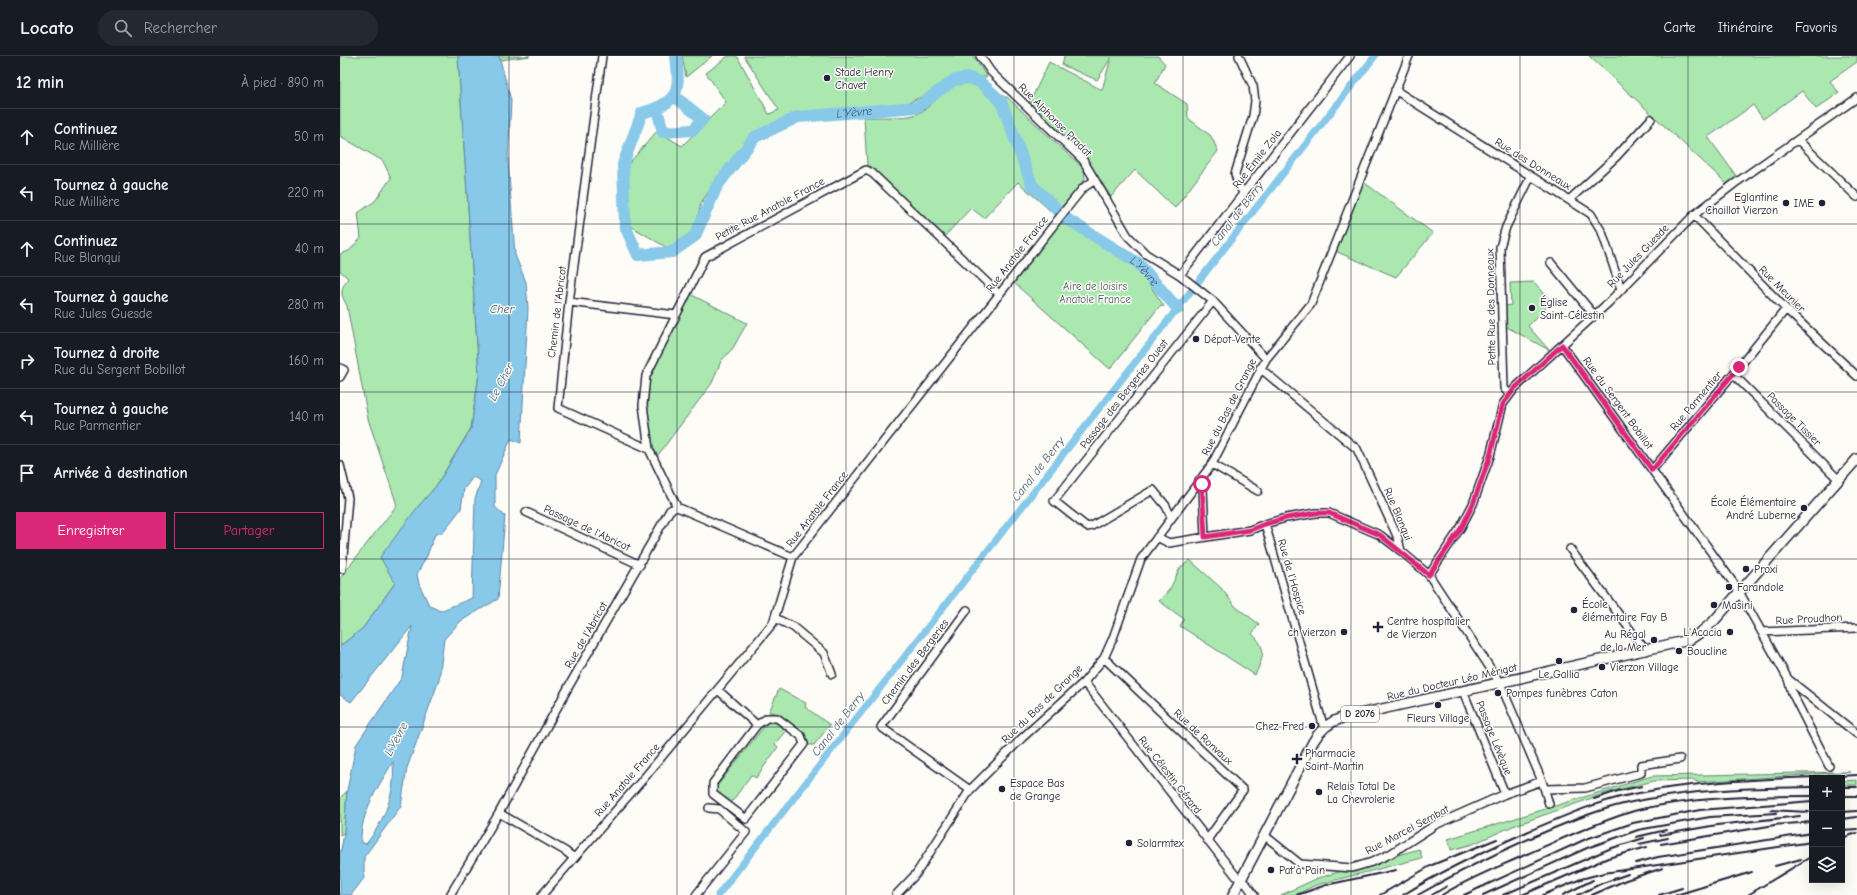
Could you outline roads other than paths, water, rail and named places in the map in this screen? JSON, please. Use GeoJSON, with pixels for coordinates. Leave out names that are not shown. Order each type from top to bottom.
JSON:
{"type":"FeatureCollection","features":[{"type":"Feature","properties":{"kind":"main road","name":"D 2076"},"geometry":{"type":"LineString","coordinates":[[1739,592],[1857,459]]}},
{"type":"Feature","properties":{"kind":"main road","name":"Rue du Docteur Léo Mérigot"},"geometry":{"type":"LineString","coordinates":[[1240,880],[1313,742],[1324,728],[1342,718],[1683,642],[1695,637],[1713,622],[1739,592]]}},
{"type":"Feature","properties":{"kind":"main road","name":"D 2076"},"geometry":{"type":"LineString","coordinates":[[1233,895],[1240,880]]}},
{"type":"Feature","properties":{"kind":"street","name":"Chemin de l'Abricot"},"geometry":{"type":"LineString","coordinates":[[602,56],[569,302],[558,408],[649,449]]}},
{"type":"Feature","properties":{"kind":"street","name":"Rue Alphonse Pradat"},"geometry":{"type":"LineString","coordinates":[[980,56],[991,72],[1083,160],[1128,236],[1146,254],[1180,275],[1205,294],[1266,359]]}},
{"type":"Feature","properties":{"kind":"street"},"geometry":{"type":"LineString","coordinates":[[1239,56],[1253,86],[1255,101],[1253,116],[1236,174],[1238,184],[1244,194]]}},
{"type":"Feature","properties":{"kind":"street","name":"Rue Émile Zola"},"geometry":{"type":"LineString","coordinates":[[1180,275],[1350,56]]}},
{"type":"Feature","properties":{"kind":"street","name":"Rue du Bas de Grange"},"geometry":{"type":"LineString","coordinates":[[896,895],[916,874],[970,790],[1022,738],[1084,682],[1104,658],[1113,638],[1136,569],[1141,559],[1212,464],[1260,368],[1266,359],[1311,304],[1409,56]]}},
{"type":"Feature","properties":{"kind":"street","name":"Rue des Donneaux"},"geometry":{"type":"LineString","coordinates":[[1395,90],[1591,214],[1602,232],[1621,289]]}},
{"type":"Feature","properties":{"kind":"street","name":"Rue Jules Guesde"},"geometry":{"type":"LineString","coordinates":[[1429,575],[1462,527],[1473,504],[1490,456],[1503,404],[1509,394],[1608,303],[1694,215],[1734,184],[1857,98]]}},
{"type":"Feature","properties":{"kind":"street"},"geometry":{"type":"LineString","coordinates":[[1569,200],[1616,157],[1651,119]]}},
{"type":"Feature","properties":{"kind":"street"},"geometry":{"type":"LineString","coordinates":[[1798,140],[1857,197]]}},
{"type":"Feature","properties":{"kind":"street","name":"Petite Rue Anatole France"},"geometry":{"type":"LineString","coordinates":[[649,449],[643,405],[646,376],[705,257],[866,170],[872,173],[1000,294]]}},
{"type":"Feature","properties":{"kind":"street","name":"Petite Rue des Donneaux"},"geometry":{"type":"LineString","coordinates":[[1509,394],[1504,388],[1500,247],[1506,227],[1531,176]]}},
{"type":"Feature","properties":{"kind":"street","name":"Rue Anatole France"},"geometry":{"type":"LineString","coordinates":[[545,894],[773,623],[793,557],[1057,220],[1084,188],[1094,180]]}},
{"type":"Feature","properties":{"kind":"street","name":"Rue Meunier"},"geometry":{"type":"LineString","coordinates":[[1694,215],[1786,308],[1857,376]]}},
{"type":"Feature","properties":{"kind":"street"},"geometry":{"type":"LineString","coordinates":[[1551,263],[1594,315]]}},
{"type":"Feature","properties":{"kind":"street","name":"Passage des Bergeries Ouest"},"geometry":{"type":"LineString","coordinates":[[1171,517],[1166,506],[1153,490],[1092,526],[1087,527],[1054,501],[1212,301]]}},
{"type":"Feature","properties":{"kind":"street"},"geometry":{"type":"LineString","coordinates":[[569,302],[676,315]]}},
{"type":"Feature","properties":{"kind":"street","name":"Rue Parmentier"},"geometry":{"type":"LineString","coordinates":[[1652,470],[1734,374],[1786,308]]}},
{"type":"Feature","properties":{"kind":"street","name":"Rue du Sergent Bobillot"},"geometry":{"type":"LineString","coordinates":[[1562,345],[1739,592],[1788,679]]}},
{"type":"Feature","properties":{"kind":"street","name":"Rue Blanqui"},"geometry":{"type":"LineString","coordinates":[[1260,368],[1357,449],[1398,538],[1401,551],[1429,575],[1500,683]]}},
{"type":"Feature","properties":{"kind":"street","name":"Passage Tissier"},"geometry":{"type":"LineString","coordinates":[[1734,374],[1839,480]]}},
{"type":"Feature","properties":{"kind":"street"},"geometry":{"type":"LineString","coordinates":[[649,449],[677,507],[793,557]]}},
{"type":"Feature","properties":{"kind":"street"},"geometry":{"type":"LineString","coordinates":[[1212,464],[1258,491]]}},
{"type":"Feature","properties":{"kind":"street"},"geometry":{"type":"LineString","coordinates":[[340,465],[348,498],[341,569]]}},
{"type":"Feature","properties":{"kind":"street"},"geometry":{"type":"LineString","coordinates":[[1199,480],[1203,488],[1205,537]]}},
{"type":"Feature","properties":{"kind":"street","name":"Rue de l'Abricot"},"geometry":{"type":"LineString","coordinates":[[450,895],[500,813],[569,686],[640,565],[670,510],[677,507]]}},
{"type":"Feature","properties":{"kind":"street","name":"Passage de l'Abricot"},"geometry":{"type":"LineString","coordinates":[[526,512],[640,565]]}},
{"type":"Feature","properties":{"kind":"street"},"geometry":{"type":"LineString","coordinates":[[1157,537],[1169,543],[1250,530],[1265,524],[1316,513],[1329,513],[1380,535],[1401,551]]}},
{"type":"Feature","properties":{"kind":"street","name":"Rue de l'Hospice"},"geometry":{"type":"LineString","coordinates":[[1265,524],[1324,728]]}},
{"type":"Feature","properties":{"kind":"street"},"geometry":{"type":"LineString","coordinates":[[1570,549],[1646,651]]}},
{"type":"Feature","properties":{"kind":"street","name":"Chemin des Bergeries"},"geometry":{"type":"LineString","coordinates":[[967,610],[881,727],[970,790]]}},
{"type":"Feature","properties":{"kind":"street"},"geometry":{"type":"LineString","coordinates":[[775,618],[794,627],[824,653],[832,674]]}},
{"type":"Feature","properties":{"kind":"street","name":"Rue Proudhon"},"geometry":{"type":"LineString","coordinates":[[1762,632],[1857,628]]}},
{"type":"Feature","properties":{"kind":"street","name":"Rue de Ronvaux"},"geometry":{"type":"LineString","coordinates":[[1104,658],[1243,790],[1207,840]]}},
{"type":"Feature","properties":{"kind":"street"},"geometry":{"type":"LineString","coordinates":[[1788,679],[1857,734]]}},
{"type":"Feature","properties":{"kind":"street"},"geometry":{"type":"LineString","coordinates":[[1788,679],[1792,693],[1829,766]]}},
{"type":"Feature","properties":{"kind":"street","name":"Rue Célestin Gérard"},"geometry":{"type":"LineString","coordinates":[[1084,682],[1207,840],[1254,895]]}},
{"type":"Feature","properties":{"kind":"street"},"geometry":{"type":"LineString","coordinates":[[1500,683],[1542,781],[1549,804]]}},
{"type":"Feature","properties":{"kind":"street"},"geometry":{"type":"LineString","coordinates":[[718,690],[757,725]]}},
{"type":"Feature","properties":{"kind":"street","name":"Passage Lévèque"},"geometry":{"type":"LineString","coordinates":[[1463,691],[1505,794]]}},
{"type":"Feature","properties":{"kind":"street"},"geometry":{"type":"LineString","coordinates":[[767,718],[777,718],[801,736],[804,744],[746,819],[713,794],[713,783],[757,725],[767,718]]}},
{"type":"Feature","properties":{"kind":"street"},"geometry":{"type":"LineString","coordinates":[[1545,789],[1585,788],[1641,773],[1640,765],[1680,759]]}},
{"type":"Feature","properties":{"kind":"street","name":"Rue Marcel Sembat"},"geometry":{"type":"LineString","coordinates":[[1264,835],[1300,864],[1352,868],[1372,862],[1390,854],[1435,825],[1505,794],[1542,781]]}},
{"type":"Feature","properties":{"kind":"street"},"geometry":{"type":"LineString","coordinates":[[696,895],[746,832],[719,809],[709,808]]}},
{"type":"Feature","properties":{"kind":"street"},"geometry":{"type":"LineString","coordinates":[[500,813],[566,851],[574,858]]}},
{"type":"Feature","properties":{"kind":"water","name":"Cher"},"geometry":{"type":"Polygon","coordinates":[[[458,56],[499,56],[511,100],[508,161],[515,255],[526,282],[528,308],[521,443],[511,439],[495,475],[495,507],[505,516],[498,599],[461,621],[444,639],[439,680],[407,768],[401,806],[364,857],[364,878],[351,895],[340,895],[340,855],[344,833],[347,791],[356,745],[402,677],[412,626],[351,702],[340,695],[340,646],[363,628],[395,583],[380,557],[417,508],[436,486],[471,429],[479,374],[458,56]],[[473,477],[464,489],[461,509],[442,533],[435,534],[427,556],[417,574],[419,584],[429,605],[440,611],[472,598],[475,499],[481,481],[473,477]],[[393,762],[376,790],[367,810],[361,842],[366,844],[379,825],[388,805],[393,784],[393,762]]]}},
{"type":"Feature","properties":{"kind":"waterway","name":"L'Yèvre"},"geometry":{"type":"LineString","coordinates":[[676,56],[678,78],[675,94],[664,104],[655,109],[642,113],[623,164],[625,226],[638,255],[672,252],[695,236],[717,186],[755,137],[798,117],[917,107],[954,80],[969,78],[980,82],[1001,101],[1032,185],[1067,219],[1138,263],[1178,309]]}},
{"type":"Feature","properties":{"kind":"waterway","name":"Canal de Berry"},"geometry":{"type":"LineString","coordinates":[[718,895],[1375,56]]}},
{"type":"Feature","properties":{"kind":"waterway","name":"L'Yèvre"},"geometry":{"type":"LineString","coordinates":[[657,109],[663,132],[693,130],[703,119],[674,96]]}},
{"type":"Feature","properties":{"kind":"railway"},"geometry":{"type":"LineString","coordinates":[[1403,895],[1449,869],[1513,838],[1581,810],[1621,797],[1662,789],[1717,782],[1857,775]]}},
{"type":"Feature","properties":{"kind":"railway"},"geometry":{"type":"LineString","coordinates":[[1594,799],[1618,791],[1642,786]]}},
{"type":"Feature","properties":{"kind":"railway"},"geometry":{"type":"LineString","coordinates":[[1418,895],[1448,878],[1524,841],[1576,819],[1612,807],[1681,794],[1746,789],[1809,787]]}},
{"type":"Feature","properties":{"kind":"railway"},"geometry":{"type":"LineString","coordinates":[[1845,787],[1857,787]]}},
{"type":"Feature","properties":{"kind":"railway"},"geometry":{"type":"LineString","coordinates":[[1442,895],[1473,878],[1566,837],[1607,820],[1634,811],[1655,806],[1722,798],[1809,796]]}},
{"type":"Feature","properties":{"kind":"railway"},"geometry":{"type":"LineString","coordinates":[[1845,796],[1857,796]]}},
{"type":"Feature","properties":{"kind":"railway"},"geometry":{"type":"LineString","coordinates":[[1464,895],[1586,839],[1633,823],[1700,810],[1809,801]]}},
{"type":"Feature","properties":{"kind":"railway"},"geometry":{"type":"LineString","coordinates":[[1770,810],[1809,812]]}},
{"type":"Feature","properties":{"kind":"railway"},"geometry":{"type":"LineString","coordinates":[[1845,812],[1857,811]]}},
{"type":"Feature","properties":{"kind":"railway"},"geometry":{"type":"LineString","coordinates":[[1483,895],[1587,848],[1638,830],[1710,817],[1776,813]]}},
{"type":"Feature","properties":{"kind":"railway"},"geometry":{"type":"LineString","coordinates":[[1660,835],[1717,825],[1800,816]]}},
{"type":"Feature","properties":{"kind":"railway"},"geometry":{"type":"LineString","coordinates":[[1845,819],[1857,817]]}},
{"type":"Feature","properties":{"kind":"railway"},"geometry":{"type":"LineString","coordinates":[[1773,825],[1809,822]]}},
{"type":"Feature","properties":{"kind":"railway"},"geometry":{"type":"LineString","coordinates":[[1661,844],[1775,825]]}},
{"type":"Feature","properties":{"kind":"railway"},"geometry":{"type":"LineString","coordinates":[[1845,830],[1857,829]]}},
{"type":"Feature","properties":{"kind":"railway"},"geometry":{"type":"LineString","coordinates":[[1636,837],[1666,830]]}},
{"type":"Feature","properties":{"kind":"railway"},"geometry":{"type":"LineString","coordinates":[[1636,863],[1658,857],[1809,833]]}},
{"type":"Feature","properties":{"kind":"railway"},"geometry":{"type":"LineString","coordinates":[[1845,837],[1857,833]]}},
{"type":"Feature","properties":{"kind":"railway"},"geometry":{"type":"LineString","coordinates":[[1503,895],[1609,849],[1644,838]]}},
{"type":"Feature","properties":{"kind":"railway"},"geometry":{"type":"LineString","coordinates":[[1639,844],[1668,838]]}},
{"type":"Feature","properties":{"kind":"railway"},"geometry":{"type":"LineString","coordinates":[[1380,895],[1432,865],[1497,839]]}},
{"type":"Feature","properties":{"kind":"railway"},"geometry":{"type":"LineString","coordinates":[[1543,895],[1581,879],[1604,873],[1809,842]]}},
{"type":"Feature","properties":{"kind":"railway"},"geometry":{"type":"LineString","coordinates":[[1522,895],[1608,858],[1647,847]]}},
{"type":"Feature","properties":{"kind":"railway"},"geometry":{"type":"LineString","coordinates":[[1748,895],[1809,858]]}},
{"type":"Feature","properties":{"kind":"railway"},"geometry":{"type":"LineString","coordinates":[[1775,866],[1801,859]]}},
{"type":"Feature","properties":{"kind":"railway"},"geometry":{"type":"LineString","coordinates":[[1592,895],[1626,880],[1663,868]]}},
{"type":"Feature","properties":{"kind":"railway"},"geometry":{"type":"LineString","coordinates":[[1297,895],[1326,885],[1396,870]]}},
{"type":"Feature","properties":{"kind":"railway"},"geometry":{"type":"LineString","coordinates":[[1676,895],[1752,872]]}},
{"type":"Feature","properties":{"kind":"railway"},"geometry":{"type":"LineString","coordinates":[[1578,895],[1600,884],[1628,874]]}},
{"type":"Feature","properties":{"kind":"railway"},"geometry":{"type":"LineString","coordinates":[[1563,895],[1593,880]]}},
{"type":"Feature","properties":{"kind":"railway"},"geometry":{"type":"LineString","coordinates":[[1432,895],[1447,886]]}},
{"type":"Feature","properties":{"kind":"railway"},"geometry":{"type":"LineString","coordinates":[[1659,895],[1682,888]]}},
{"type":"Feature","properties":{"kind":"place","name":"Stade Henry Chavet"},"geometry":{"type":"Point","coordinates":[827,78]}},
{"type":"Feature","properties":{"kind":"place","name":"Eglantine Chaillot Vierzon"},"geometry":{"type":"Point","coordinates":[1786,203]}},
{"type":"Feature","properties":{"kind":"place","name":"IME"},"geometry":{"type":"Point","coordinates":[1822,203]}},
{"type":"Feature","properties":{"kind":"place","name":"Église Saint-Célestin"},"geometry":{"type":"Point","coordinates":[1532,308]}},
{"type":"Feature","properties":{"kind":"place","name":"Dépot-Vente"},"geometry":{"type":"Point","coordinates":[1196,339]}},
{"type":"Feature","properties":{"kind":"place","name":"École Élémentaire André Luberne"},"geometry":{"type":"Point","coordinates":[1804,508]}},
{"type":"Feature","properties":{"kind":"place","name":"Proxi"},"geometry":{"type":"Point","coordinates":[1746,569]}},
{"type":"Feature","properties":{"kind":"place","name":"Farandole"},"geometry":{"type":"Point","coordinates":[1729,587]}},
{"type":"Feature","properties":{"kind":"place","name":"Masini"},"geometry":{"type":"Point","coordinates":[1714,605]}},
{"type":"Feature","properties":{"kind":"place","name":"École élémentaire Fay B"},"geometry":{"type":"Point","coordinates":[1574,610]}},
{"type":"Feature","properties":{"kind":"place","name":"Centre hospitalier de Vierzon"},"geometry":{"type":"Point","coordinates":[1378,627]}},
{"type":"Feature","properties":{"kind":"place","name":"ch vierzon"},"geometry":{"type":"Point","coordinates":[1344,632]}},
{"type":"Feature","properties":{"kind":"place","name":"L'Acacia"},"geometry":{"type":"Point","coordinates":[1730,632]}},
{"type":"Feature","properties":{"kind":"place","name":"Au Régal de la Mer"},"geometry":{"type":"Point","coordinates":[1654,640]}},
{"type":"Feature","properties":{"kind":"place","name":"Boucline"},"geometry":{"type":"Point","coordinates":[1679,651]}},
{"type":"Feature","properties":{"kind":"place","name":"Le Gallia"},"geometry":{"type":"Point","coordinates":[1559,661]}},
{"type":"Feature","properties":{"kind":"place","name":"Vierzon Village"},"geometry":{"type":"Point","coordinates":[1602,667]}},
{"type":"Feature","properties":{"kind":"place","name":"Pompes funèbres Caton"},"geometry":{"type":"Point","coordinates":[1498,693]}},
{"type":"Feature","properties":{"kind":"place","name":"Fleurs Village"},"geometry":{"type":"Point","coordinates":[1438,705]}},
{"type":"Feature","properties":{"kind":"place","name":"Chez Fred"},"geometry":{"type":"Point","coordinates":[1312,726]}},
{"type":"Feature","properties":{"kind":"place","name":"Pharmacie Saint-Martin"},"geometry":{"type":"Point","coordinates":[1297,759]}},
{"type":"Feature","properties":{"kind":"place","name":"Espace Bas de Grange"},"geometry":{"type":"Point","coordinates":[1002,789]}},
{"type":"Feature","properties":{"kind":"place","name":"Relais Total De La Chevrolerie"},"geometry":{"type":"Point","coordinates":[1319,792]}},
{"type":"Feature","properties":{"kind":"place","name":"Solarmtex"},"geometry":{"type":"Point","coordinates":[1129,843]}},
{"type":"Feature","properties":{"kind":"place","name":"Pat'à Pain"},"geometry":{"type":"Point","coordinates":[1271,870]}},
{"type":"Feature","properties":{"kind":"park label","name":"Aire de loisirs Anatole France"},"geometry":{"type":"Point","coordinates":[1095,292]}},
{"type":"Feature","properties":{"kind":"water label","name":"Le Cher"},"geometry":{"type":"Point","coordinates":[501,382]}}]}
